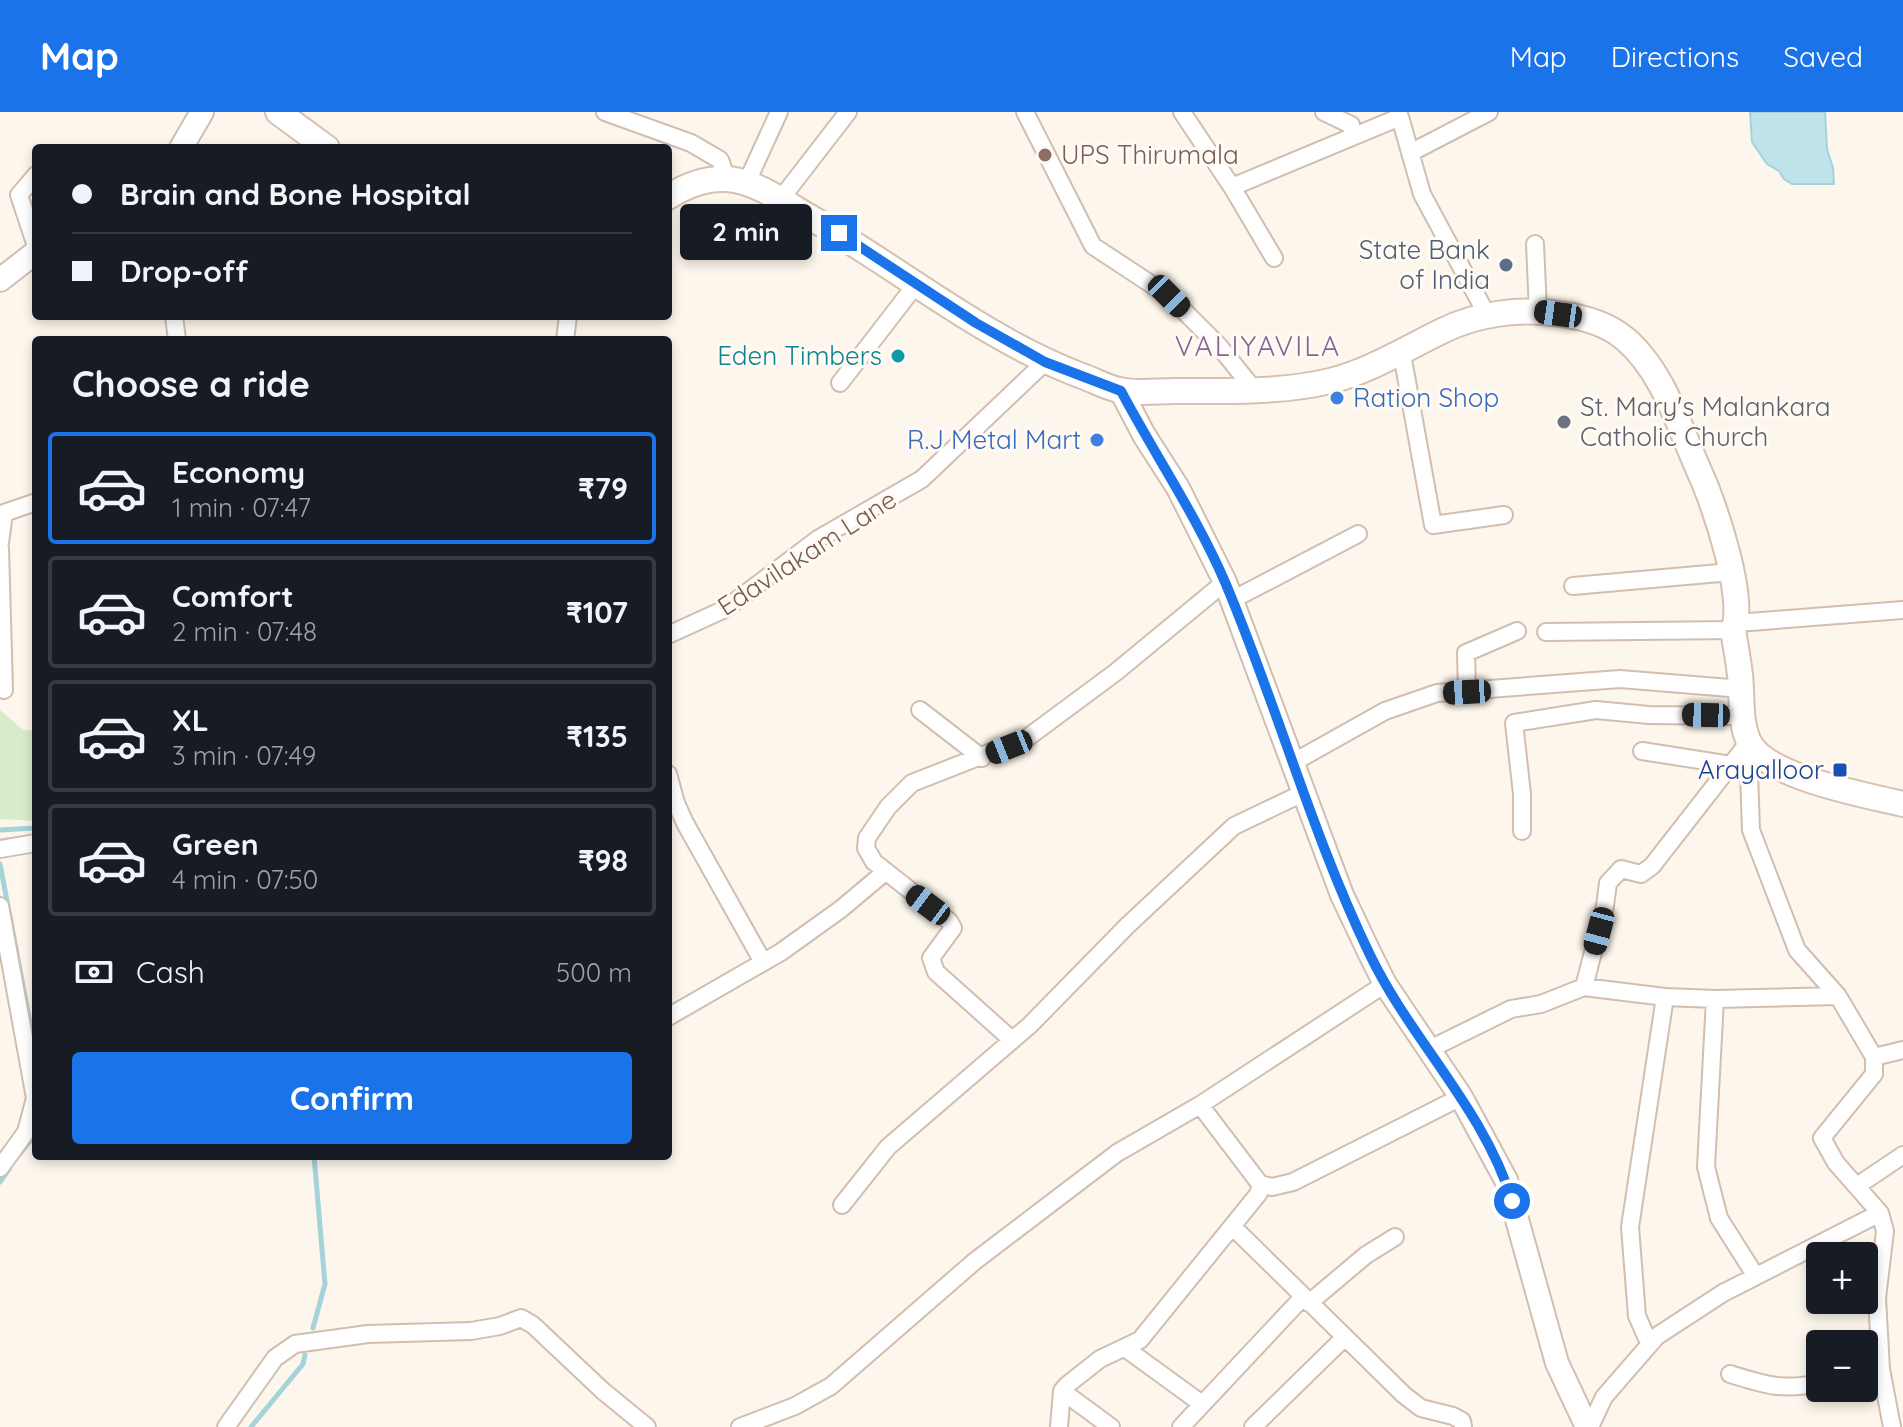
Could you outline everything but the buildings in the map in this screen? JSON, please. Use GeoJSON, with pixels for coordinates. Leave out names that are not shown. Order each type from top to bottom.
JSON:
{"type":"FeatureCollection","features":[{"type":"Feature","properties":{"kind":"main road"},"geometry":{"type":"LineString","coordinates":[[278,112],[322,144]]}},
{"type":"Feature","properties":{"kind":"main road"},"geometry":{"type":"LineString","coordinates":[[672,195],[702,181],[736,181],[780,200],[839,233],[976,323],[1045,362],[1121,391],[1255,391],[1330,381],[1402,354],[1444,330],[1487,315],[1538,311],[1579,316],[1603,326],[1623,336],[1661,386],[1711,498],[1731,572],[1742,689],[1741,716],[1748,743],[1764,758],[1801,778],[1903,804]]}},
{"type":"Feature","properties":{"kind":"street"},"geometry":{"type":"LineString","coordinates":[[183,144],[202,112]]}},
{"type":"Feature","properties":{"kind":"street"},"geometry":{"type":"LineString","coordinates":[[613,114],[691,143],[720,160],[736,181],[779,112]]}},
{"type":"Feature","properties":{"kind":"street"},"geometry":{"type":"LineString","coordinates":[[780,200],[848,112]]}},
{"type":"Feature","properties":{"kind":"street"},"geometry":{"type":"LineString","coordinates":[[1025,112],[1093,246],[1169,296],[1219,346],[1255,391]]}},
{"type":"Feature","properties":{"kind":"street"},"geometry":{"type":"LineString","coordinates":[[1182,112],[1274,258]]}},
{"type":"Feature","properties":{"kind":"street"},"geometry":{"type":"LineString","coordinates":[[1324,112],[1351,125],[1353,135]]}},
{"type":"Feature","properties":{"kind":"street"},"geometry":{"type":"LineString","coordinates":[[1410,153],[1489,112]]}},
{"type":"Feature","properties":{"kind":"street"},"geometry":{"type":"LineString","coordinates":[[1232,187],[1400,117],[1422,194],[1487,315]]}},
{"type":"Feature","properties":{"kind":"street"},"geometry":{"type":"LineString","coordinates":[[32,180],[19,195],[32,234]]}},
{"type":"Feature","properties":{"kind":"street"},"geometry":{"type":"LineString","coordinates":[[1535,244],[1538,311]]}},
{"type":"Feature","properties":{"kind":"street"},"geometry":{"type":"LineString","coordinates":[[0,280],[32,255]]}},
{"type":"Feature","properties":{"kind":"street"},"geometry":{"type":"LineString","coordinates":[[840,383],[917,283]]}},
{"type":"Feature","properties":{"kind":"street"},"geometry":{"type":"LineString","coordinates":[[1402,354],[1433,525],[1504,515]]}},
{"type":"Feature","properties":{"kind":"street","name":"Edavilakam Lane"},"geometry":{"type":"LineString","coordinates":[[672,633],[725,609],[818,539],[922,479],[1045,362]]}},
{"type":"Feature","properties":{"kind":"street"},"geometry":{"type":"LineString","coordinates":[[1121,391],[1185,501],[1228,591],[1342,895],[1385,984],[1461,1097],[1506,1180],[1557,1363],[1589,1427]]}},
{"type":"Feature","properties":{"kind":"street"},"geometry":{"type":"LineString","coordinates":[[4,690],[0,546],[4,513],[32,503]]}},
{"type":"Feature","properties":{"kind":"street"},"geometry":{"type":"LineString","coordinates":[[1012,1040],[966,1001],[932,966],[931,958],[953,928],[949,921],[885,872],[874,862],[866,848],[867,838],[888,807],[912,783],[1027,738],[1228,591],[1358,534]]}},
{"type":"Feature","properties":{"kind":"street"},"geometry":{"type":"LineString","coordinates":[[1573,586],[1731,572]]}},
{"type":"Feature","properties":{"kind":"street"},"geometry":{"type":"LineString","coordinates":[[1546,632],[1735,626],[1903,610]]}},
{"type":"Feature","properties":{"kind":"street"},"geometry":{"type":"LineString","coordinates":[[1467,692],[1466,653],[1517,631]]}},
{"type":"Feature","properties":{"kind":"street"},"geometry":{"type":"LineString","coordinates":[[1294,762],[1385,711],[1437,693],[1620,679],[1742,689]]}},
{"type":"Feature","properties":{"kind":"street"},"geometry":{"type":"LineString","coordinates":[[920,710],[982,758]]}},
{"type":"Feature","properties":{"kind":"street"},"geometry":{"type":"LineString","coordinates":[[1522,831],[1522,794],[1514,723],[1596,710],[1649,715],[1741,716]]}},
{"type":"Feature","properties":{"kind":"street"},"geometry":{"type":"LineString","coordinates":[[1584,987],[1608,883],[1613,875],[1621,869],[1641,874],[1652,866],[1748,743]]}},
{"type":"Feature","properties":{"kind":"street"},"geometry":{"type":"LineString","coordinates":[[1748,743],[1751,830],[1797,950],[1838,996],[1874,1057],[1874,1074],[1822,1138],[1836,1163],[1880,1213],[1885,1231],[1875,1330]]}},
{"type":"Feature","properties":{"kind":"street"},"geometry":{"type":"LineString","coordinates":[[1642,751],[1731,765]]}},
{"type":"Feature","properties":{"kind":"street"},"geometry":{"type":"LineString","coordinates":[[672,788],[685,823],[763,962]]}},
{"type":"Feature","properties":{"kind":"street"},"geometry":{"type":"LineString","coordinates":[[842,1205],[888,1147],[1012,1040],[1234,826],[1305,792]]}},
{"type":"Feature","properties":{"kind":"street"},"geometry":{"type":"LineString","coordinates":[[0,849],[32,844]]}},
{"type":"Feature","properties":{"kind":"street"},"geometry":{"type":"LineString","coordinates":[[672,1015],[763,962],[841,909],[885,872]]}},
{"type":"Feature","properties":{"kind":"street"},"geometry":{"type":"LineString","coordinates":[[0,906],[32,1082]]}},
{"type":"Feature","properties":{"kind":"street"},"geometry":{"type":"LineString","coordinates":[[740,1427],[795,1406],[831,1386],[975,1261],[1117,1153],[1200,1105],[1385,984]]}},
{"type":"Feature","properties":{"kind":"street"},"geometry":{"type":"LineString","coordinates":[[1430,1049],[1511,1009],[1541,1004],[1584,987],[1665,997],[1715,999],[1838,996]]}},
{"type":"Feature","properties":{"kind":"street"},"geometry":{"type":"LineString","coordinates":[[1649,1343],[1637,1316],[1630,1227],[1665,997]]}},
{"type":"Feature","properties":{"kind":"street"},"geometry":{"type":"LineString","coordinates":[[1715,999],[1706,1167],[1719,1218],[1755,1275]]}},
{"type":"Feature","properties":{"kind":"street"},"geometry":{"type":"LineString","coordinates":[[1874,1057],[1903,1050]]}},
{"type":"Feature","properties":{"kind":"street"},"geometry":{"type":"LineString","coordinates":[[1200,1105],[1260,1184],[1272,1187],[1293,1182],[1461,1097]]}},
{"type":"Feature","properties":{"kind":"street"},"geometry":{"type":"LineString","coordinates":[[0,1168],[26,1132],[32,1109]]}},
{"type":"Feature","properties":{"kind":"street"},"geometry":{"type":"LineString","coordinates":[[1857,1186],[1903,1155]]}},
{"type":"Feature","properties":{"kind":"street"},"geometry":{"type":"LineString","coordinates":[[1059,1427],[1062,1391],[1100,1359],[1140,1340],[1233,1227],[1259,1193],[1260,1184]]}},
{"type":"Feature","properties":{"kind":"street"},"geometry":{"type":"LineString","coordinates":[[1589,1427],[1604,1397],[1649,1343],[1723,1293],[1880,1213]]}},
{"type":"Feature","properties":{"kind":"street"},"geometry":{"type":"LineString","coordinates":[[1233,1227],[1344,1338],[1421,1408],[1453,1416],[1462,1421],[1463,1427]]}},
{"type":"Feature","properties":{"kind":"street"},"geometry":{"type":"LineString","coordinates":[[1181,1427],[1306,1300],[1395,1237]]}},
{"type":"Feature","properties":{"kind":"street"},"geometry":{"type":"LineString","coordinates":[[226,1427],[275,1358],[295,1344],[368,1334],[471,1331],[500,1326],[521,1318],[533,1325],[603,1391],[647,1427]]}},
{"type":"Feature","properties":{"kind":"street"},"geometry":{"type":"LineString","coordinates":[[1253,1427],[1344,1338]]}},
{"type":"Feature","properties":{"kind":"street"},"geometry":{"type":"LineString","coordinates":[[1125,1348],[1202,1404]]}},
{"type":"Feature","properties":{"kind":"street"},"geometry":{"type":"LineString","coordinates":[[1730,1374],[1765,1385],[1795,1388],[1806,1386]]}},
{"type":"Feature","properties":{"kind":"street"},"geometry":{"type":"LineString","coordinates":[[1878,1388],[1892,1427]]}},
{"type":"Feature","properties":{"kind":"street"},"geometry":{"type":"LineString","coordinates":[[1062,1391],[1111,1427]]}},
{"type":"Feature","properties":{"kind":"green space"},"geometry":{"type":"Polygon","coordinates":[[[0,710],[23,730],[32,731],[32,821],[0,819],[0,710]]]}},
{"type":"Feature","properties":{"kind":"water"},"geometry":{"type":"Polygon","coordinates":[[[1750,112],[1825,112],[1827,149],[1834,184],[1792,184],[1784,179],[1779,171],[1767,164],[1752,142],[1750,112]]]}},
{"type":"Feature","properties":{"kind":"waterway"},"geometry":{"type":"LineString","coordinates":[[0,830],[32,828]]}},
{"type":"Feature","properties":{"kind":"waterway"},"geometry":{"type":"LineString","coordinates":[[0,864],[32,1033]]}},
{"type":"Feature","properties":{"kind":"waterway"},"geometry":{"type":"LineString","coordinates":[[19,1155],[32,1139]]}},
{"type":"Feature","properties":{"kind":"waterway"},"geometry":{"type":"LineString","coordinates":[[313,1328],[325,1284],[314,1160]]}},
{"type":"Feature","properties":{"kind":"waterway"},"geometry":{"type":"LineString","coordinates":[[0,1182],[9,1169]]}},
{"type":"Feature","properties":{"kind":"waterway"},"geometry":{"type":"LineString","coordinates":[[251,1427],[303,1364],[305,1355]]}},
{"type":"Feature","properties":{"kind":"place","name":"UPS Thirumala"},"geometry":{"type":"Point","coordinates":[1045,155]}},
{"type":"Feature","properties":{"kind":"place","name":"State Bank of India"},"geometry":{"type":"Point","coordinates":[1506,265]}},
{"type":"Feature","properties":{"kind":"place","name":"Eden Timbers"},"geometry":{"type":"Point","coordinates":[898,356]}},
{"type":"Feature","properties":{"kind":"place","name":"Ration Shop"},"geometry":{"type":"Point","coordinates":[1337,398]}},
{"type":"Feature","properties":{"kind":"place","name":"St. Mary's Malankara Catholic Church"},"geometry":{"type":"Point","coordinates":[1564,422]}},
{"type":"Feature","properties":{"kind":"place","name":"R.J Metal Mart"},"geometry":{"type":"Point","coordinates":[1097,440]}},
{"type":"Feature","properties":{"kind":"place","name":"Arayalloor"},"geometry":{"type":"Point","coordinates":[1840,770]}},
{"type":"Feature","properties":{"kind":"district","name":"VALIYAVILA"},"geometry":{"type":"Point","coordinates":[1258,346]}},
{"type":"Feature","properties":{"kind":"route"},"geometry":{"type":"LineString","coordinates":[[839,233],[976,323],[1045,362],[1121,391],[1189,508],[1225,582],[1342,895],[1370,954],[1385,984],[1461,1097],[1506,1180],[1512,1201]]}}]}
